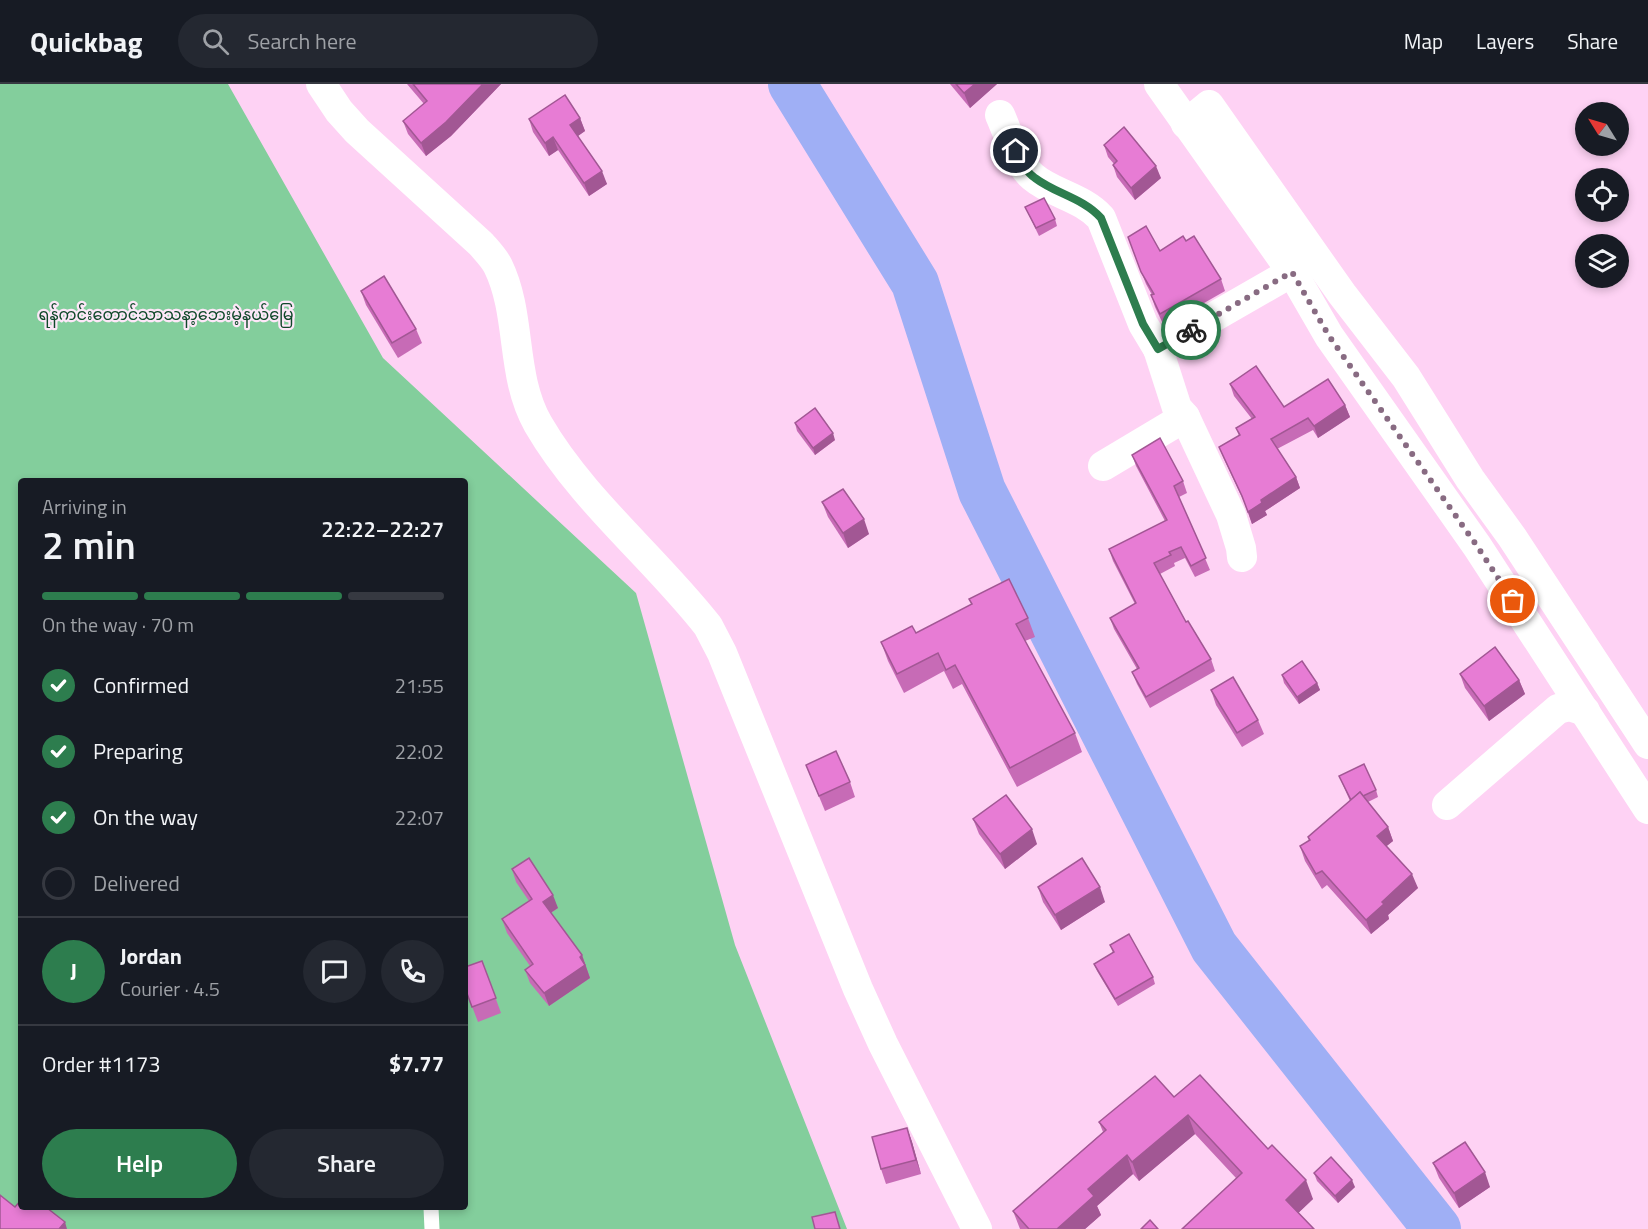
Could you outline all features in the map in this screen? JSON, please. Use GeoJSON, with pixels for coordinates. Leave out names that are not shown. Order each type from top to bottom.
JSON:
{"type":"FeatureCollection","features":[{"type":"Feature","properties":{"kind":"street"},"geometry":{"type":"LineString","coordinates":[[321,84],[339,111],[357,131],[481,244],[497,264],[512,309],[521,376],[537,422],[567,465],[708,626],[722,653],[858,989],[883,1044],[977,1229]]}},
{"type":"Feature","properties":{"kind":"street"},"geometry":{"type":"LineString","coordinates":[[1159,84],[1197,109],[1330,305],[1477,546],[1648,809]]}},
{"type":"Feature","properties":{"kind":"street"},"geometry":{"type":"LineString","coordinates":[[1197,109],[1292,272],[1406,377],[1470,479],[1512,537],[1648,744]]}},
{"type":"Feature","properties":{"kind":"street"},"geometry":{"type":"LineString","coordinates":[[1000,115],[1016,151],[1034,178],[1092,208],[1101,218],[1143,324],[1158,349],[1177,408],[1185,417],[1231,515],[1242,557]]}},
{"type":"Feature","properties":{"kind":"street"},"geometry":{"type":"LineString","coordinates":[[1158,349],[1292,272]]}},
{"type":"Feature","properties":{"kind":"street"},"geometry":{"type":"LineString","coordinates":[[1103,465],[1185,417]]}},
{"type":"Feature","properties":{"kind":"street"},"geometry":{"type":"LineString","coordinates":[[1447,805],[1558,709],[1569,706],[1585,711]]}},
{"type":"Feature","properties":{"kind":"lane"},"geometry":{"type":"LineString","coordinates":[[431,1210],[432,1229]]}},
{"type":"Feature","properties":{"kind":"green space","name":"ရန်ကင်းတောင်သာသနာ့ဘေးမဲ့နယ်မြေ"},"geometry":{"type":"Polygon","coordinates":[[[0,84],[228,84],[383,358],[636,593],[735,945],[847,1229],[0,1229],[0,84]]]}},
{"type":"Feature","properties":{"kind":"building"},"geometry":{"type":"Polygon","coordinates":[[[413,84],[483,84],[446,122],[421,143],[403,121],[427,101],[413,84]]]}},
{"type":"Feature","properties":{"kind":"building"},"geometry":{"type":"Polygon","coordinates":[[[956,84],[975,84],[964,93],[956,84]]]}},
{"type":"Feature","properties":{"kind":"building"},"geometry":{"type":"Polygon","coordinates":[[[565,95],[580,118],[570,125],[602,171],[584,183],[553,137],[545,143],[529,119],[565,95]]]}},
{"type":"Feature","properties":{"kind":"building"},"geometry":{"type":"Polygon","coordinates":[[[1124,127],[1156,166],[1131,188],[1113,165],[1117,161],[1104,145],[1124,127]]]}},
{"type":"Feature","properties":{"kind":"building"},"geometry":{"type":"Polygon","coordinates":[[[1044,198],[1055,219],[1036,228],[1025,207],[1044,198]]]}},
{"type":"Feature","properties":{"kind":"building"},"geometry":{"type":"Polygon","coordinates":[[[1146,226],[1160,251],[1183,236],[1186,241],[1194,236],[1221,279],[1160,314],[1151,295],[1154,294],[1141,272],[1128,237],[1146,226]]]}},
{"type":"Feature","properties":{"kind":"building"},"geometry":{"type":"Polygon","coordinates":[[[384,276],[416,329],[392,343],[361,291],[384,276]]]}},
{"type":"Feature","properties":{"kind":"building"},"geometry":{"type":"Polygon","coordinates":[[[1256,366],[1284,407],[1328,379],[1345,405],[1314,426],[1308,418],[1271,439],[1296,477],[1261,500],[1262,503],[1248,512],[1219,447],[1240,435],[1236,428],[1255,417],[1230,384],[1256,366]]]}},
{"type":"Feature","properties":{"kind":"building"},"geometry":{"type":"Polygon","coordinates":[[[815,408],[833,433],[813,448],[795,423],[815,408]]]}},
{"type":"Feature","properties":{"kind":"building"},"geometry":{"type":"Polygon","coordinates":[[[1160,438],[1183,481],[1174,486],[1206,558],[1191,566],[1181,547],[1169,552],[1171,555],[1154,563],[1186,622],[1188,621],[1211,659],[1146,697],[1132,672],[1139,668],[1110,618],[1136,603],[1109,549],[1167,520],[1132,455],[1160,438]]]}},
{"type":"Feature","properties":{"kind":"building"},"geometry":{"type":"Polygon","coordinates":[[[843,489],[864,519],[843,533],[822,502],[843,489]]]}},
{"type":"Feature","properties":{"kind":"building"},"geometry":{"type":"Polygon","coordinates":[[[1009,579],[1028,618],[1016,624],[1075,733],[1010,768],[955,665],[946,670],[938,653],[897,674],[881,642],[912,626],[916,633],[972,604],[969,599],[1009,579]]]}},
{"type":"Feature","properties":{"kind":"building"},"geometry":{"type":"Polygon","coordinates":[[[1495,647],[1519,680],[1484,706],[1460,674],[1495,647]]]}},
{"type":"Feature","properties":{"kind":"building"},"geometry":{"type":"Polygon","coordinates":[[[1302,661],[1317,683],[1297,697],[1282,675],[1302,661]]]}},
{"type":"Feature","properties":{"kind":"building"},"geometry":{"type":"Polygon","coordinates":[[[1233,677],[1258,720],[1237,733],[1211,690],[1233,677]]]}},
{"type":"Feature","properties":{"kind":"building"},"geometry":{"type":"Polygon","coordinates":[[[836,751],[850,782],[819,796],[806,765],[836,751]]]}},
{"type":"Feature","properties":{"kind":"building"},"geometry":{"type":"Polygon","coordinates":[[[1364,764],[1376,790],[1363,796],[1360,792],[1351,800],[1339,776],[1364,764]]]}},
{"type":"Feature","properties":{"kind":"building"},"geometry":{"type":"Polygon","coordinates":[[[1360,792],[1388,827],[1377,836],[1412,874],[1366,920],[1322,871],[1316,874],[1300,846],[1310,840],[1308,837],[1360,792]]]}},
{"type":"Feature","properties":{"kind":"building"},"geometry":{"type":"Polygon","coordinates":[[[1006,795],[1032,829],[1000,854],[973,819],[1006,795]]]}},
{"type":"Feature","properties":{"kind":"building"},"geometry":{"type":"Polygon","coordinates":[[[529,858],[553,895],[543,902],[582,955],[580,957],[585,965],[544,993],[525,970],[533,964],[502,919],[532,899],[512,869],[529,858]]]}},
{"type":"Feature","properties":{"kind":"building"},"geometry":{"type":"Polygon","coordinates":[[[1082,858],[1100,887],[1055,915],[1038,887],[1082,858]]]}},
{"type":"Feature","properties":{"kind":"building"},"geometry":{"type":"Polygon","coordinates":[[[1129,934],[1153,977],[1115,999],[1094,964],[1114,952],[1110,945],[1129,934]]]}},
{"type":"Feature","properties":{"kind":"building"},"geometry":{"type":"Polygon","coordinates":[[[482,961],[496,998],[472,1007],[468,996],[468,966],[482,961]]]}},
{"type":"Feature","properties":{"kind":"building"},"geometry":{"type":"Polygon","coordinates":[[[1200,1075],[1268,1149],[1272,1145],[1306,1180],[1286,1200],[1314,1229],[1182,1229],[1242,1173],[1188,1115],[1132,1162],[1127,1155],[1088,1189],[1094,1196],[1057,1229],[1029,1229],[1013,1211],[1106,1130],[1099,1122],[1155,1076],[1174,1097],[1200,1075]]]}},
{"type":"Feature","properties":{"kind":"building"},"geometry":{"type":"Polygon","coordinates":[[[907,1128],[916,1160],[881,1169],[872,1137],[907,1128]]]}},
{"type":"Feature","properties":{"kind":"building"},"geometry":{"type":"Polygon","coordinates":[[[1465,1142],[1485,1172],[1454,1193],[1433,1163],[1465,1142]]]}},
{"type":"Feature","properties":{"kind":"building"},"geometry":{"type":"Polygon","coordinates":[[[1331,1157],[1352,1180],[1335,1196],[1314,1173],[1331,1157]]]}},
{"type":"Feature","properties":{"kind":"building"},"geometry":{"type":"Polygon","coordinates":[[[0,1195],[15,1207],[18,1204],[18,1210],[50,1210],[65,1222],[59,1229],[0,1229],[0,1195]]]}},
{"type":"Feature","properties":{"kind":"building"},"geometry":{"type":"Polygon","coordinates":[[[835,1212],[840,1229],[815,1229],[812,1217],[835,1212]]]}},
{"type":"Feature","properties":{"kind":"building"},"geometry":{"type":"Polygon","coordinates":[[[1150,1220],[1158,1229],[1141,1229],[1150,1220]]]}},
{"type":"Feature","properties":{"kind":"waterway"},"geometry":{"type":"LineString","coordinates":[[792,84],[915,283],[982,491],[1214,947],[1437,1229]]}},
{"type":"Feature","properties":{"kind":"way so far"},"geometry":{"type":"LineString","coordinates":[[1191,330],[1292,272],[1329,336],[1513,601]]}},
{"type":"Feature","properties":{"kind":"route"},"geometry":{"type":"LineString","coordinates":[[1016,151],[1034,178],[1082,202],[1092,208],[1101,218],[1143,324],[1158,349],[1191,330]]}}]}
